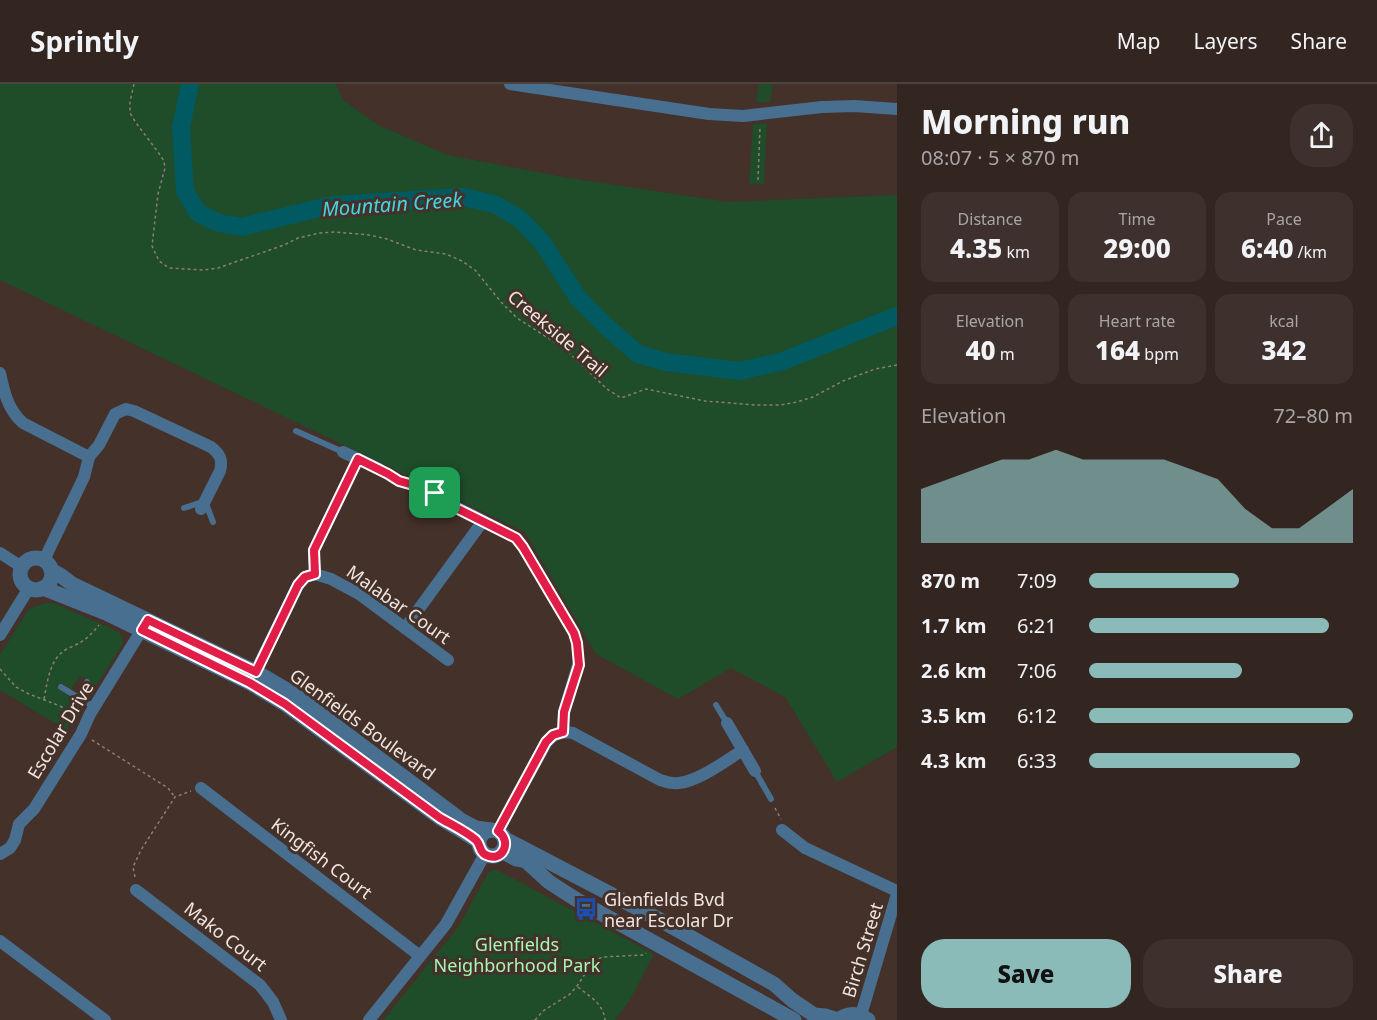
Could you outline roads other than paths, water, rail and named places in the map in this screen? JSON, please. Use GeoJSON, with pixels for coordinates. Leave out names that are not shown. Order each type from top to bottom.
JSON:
{"type":"FeatureCollection","features":[{"type":"Feature","properties":{"kind":"street"},"geometry":{"type":"LineString","coordinates":[[510,84],[709,114],[743,116],[822,107],[854,106],[897,109]]}},
{"type":"Feature","properties":{"kind":"street"},"geometry":{"type":"LineString","coordinates":[[0,373],[6,399],[17,418],[88,457]]}},
{"type":"Feature","properties":{"kind":"street"},"geometry":{"type":"LineString","coordinates":[[0,635],[36,588],[50,581],[47,565],[84,477],[88,457],[99,445],[115,414],[126,409],[134,411],[211,447],[219,455],[220,471],[203,505]]}},
{"type":"Feature","properties":{"kind":"street"},"geometry":{"type":"LineString","coordinates":[[343,452],[379,469]]}},
{"type":"Feature","properties":{"kind":"street"},"geometry":{"type":"LineString","coordinates":[[253,677],[298,585],[305,577],[315,574],[314,550],[358,459]]}},
{"type":"Feature","properties":{"kind":"street"},"geometry":{"type":"LineString","coordinates":[[460,509],[499,529]]}},
{"type":"Feature","properties":{"kind":"street"},"geometry":{"type":"LineString","coordinates":[[405,628],[483,522]]}},
{"type":"Feature","properties":{"kind":"street"},"geometry":{"type":"LineString","coordinates":[[0,553],[22,567]]}},
{"type":"Feature","properties":{"kind":"street"},"geometry":{"type":"LineString","coordinates":[[36,588],[23,583],[20,578],[22,567],[33,558],[47,565]]}},
{"type":"Feature","properties":{"kind":"street","name":"Glenfields Boulevard"},"geometry":{"type":"LineString","coordinates":[[47,565],[72,584],[145,625],[253,677],[292,693],[461,820],[660,920],[774,984],[814,1015],[838,1020]]}},
{"type":"Feature","properties":{"kind":"street","name":"Malabar Court"},"geometry":{"type":"LineString","coordinates":[[315,574],[351,589],[448,660]]}},
{"type":"Feature","properties":{"kind":"street","name":"Glenfields Boulevard"},"geometry":{"type":"LineString","coordinates":[[36,588],[145,625]]}},
{"type":"Feature","properties":{"kind":"street","name":"Escolar Drive"},"geometry":{"type":"LineString","coordinates":[[0,854],[10,848],[15,840],[19,824],[34,809],[145,625]]}},
{"type":"Feature","properties":{"kind":"street"},"geometry":{"type":"LineString","coordinates":[[563,732],[564,712],[579,665]]}},
{"type":"Feature","properties":{"kind":"street","name":"Glenfields Boulevard"},"geometry":{"type":"LineString","coordinates":[[253,677],[285,704],[482,848]]}},
{"type":"Feature","properties":{"kind":"street"},"geometry":{"type":"LineString","coordinates":[[727,723],[755,771]]}},
{"type":"Feature","properties":{"kind":"street"},"geometry":{"type":"LineString","coordinates":[[482,848],[493,856],[497,855],[499,838],[546,742],[553,735],[563,732],[573,733],[660,780],[675,783],[697,777],[743,750]]}},
{"type":"Feature","properties":{"kind":"street","name":"Kingfish Court"},"geometry":{"type":"LineString","coordinates":[[201,788],[420,956]]}},
{"type":"Feature","properties":{"kind":"street"},"geometry":{"type":"LineString","coordinates":[[782,830],[805,848],[897,893]]}},
{"type":"Feature","properties":{"kind":"street"},"geometry":{"type":"LineString","coordinates":[[369,1020],[451,917],[482,848],[482,834],[499,838]]}},
{"type":"Feature","properties":{"kind":"street","name":"Glenfields Boulevard"},"geometry":{"type":"LineString","coordinates":[[499,838],[516,859],[526,861],[549,882],[577,900],[794,1020]]}},
{"type":"Feature","properties":{"kind":"street","name":"Mako Court"},"geometry":{"type":"LineString","coordinates":[[136,890],[260,985],[273,1002],[281,1020]]}},
{"type":"Feature","properties":{"kind":"street","name":"Birch Street"},"geometry":{"type":"LineString","coordinates":[[865,1017],[897,893]]}},
{"type":"Feature","properties":{"kind":"street"},"geometry":{"type":"LineString","coordinates":[[0,940],[105,1020]]}},
{"type":"Feature","properties":{"kind":"street"},"geometry":{"type":"LineString","coordinates":[[838,1020],[849,1014],[865,1017]]}},
{"type":"Feature","properties":{"kind":"lane"},"geometry":{"type":"LineString","coordinates":[[296,431],[343,452]]}},
{"type":"Feature","properties":{"kind":"lane"},"geometry":{"type":"LineString","coordinates":[[379,469],[403,482]]}},
{"type":"Feature","properties":{"kind":"lane"},"geometry":{"type":"LineString","coordinates":[[184,508],[203,505],[213,522]]}},
{"type":"Feature","properties":{"kind":"lane"},"geometry":{"type":"LineString","coordinates":[[499,529],[520,542],[547,586],[576,638],[579,665]]}},
{"type":"Feature","properties":{"kind":"lane"},"geometry":{"type":"LineString","coordinates":[[78,697],[87,682]]}},
{"type":"Feature","properties":{"kind":"lane"},"geometry":{"type":"LineString","coordinates":[[61,687],[95,707]]}},
{"type":"Feature","properties":{"kind":"lane"},"geometry":{"type":"LineString","coordinates":[[716,705],[727,723]]}},
{"type":"Feature","properties":{"kind":"lane"},"geometry":{"type":"LineString","coordinates":[[755,771],[771,799]]}},
{"type":"Feature","properties":{"kind":"waterway","name":"Mountain Creek"},"geometry":{"type":"LineString","coordinates":[[190,84],[181,127],[185,191],[198,213],[219,223],[242,227],[332,205],[463,197],[494,204],[520,219],[542,242],[578,298],[607,327],[638,354],[666,362],[739,371],[780,362],[897,316]]}},
{"type":"Feature","properties":{"kind":"place","name":"Glenfields Bvd near Escolar Dr"},"geometry":{"type":"Point","coordinates":[586,909]}},
{"type":"Feature","properties":{"kind":"park label","name":"Glenfields Neighborhood Park"},"geometry":{"type":"Point","coordinates":[517,954]}}]}
